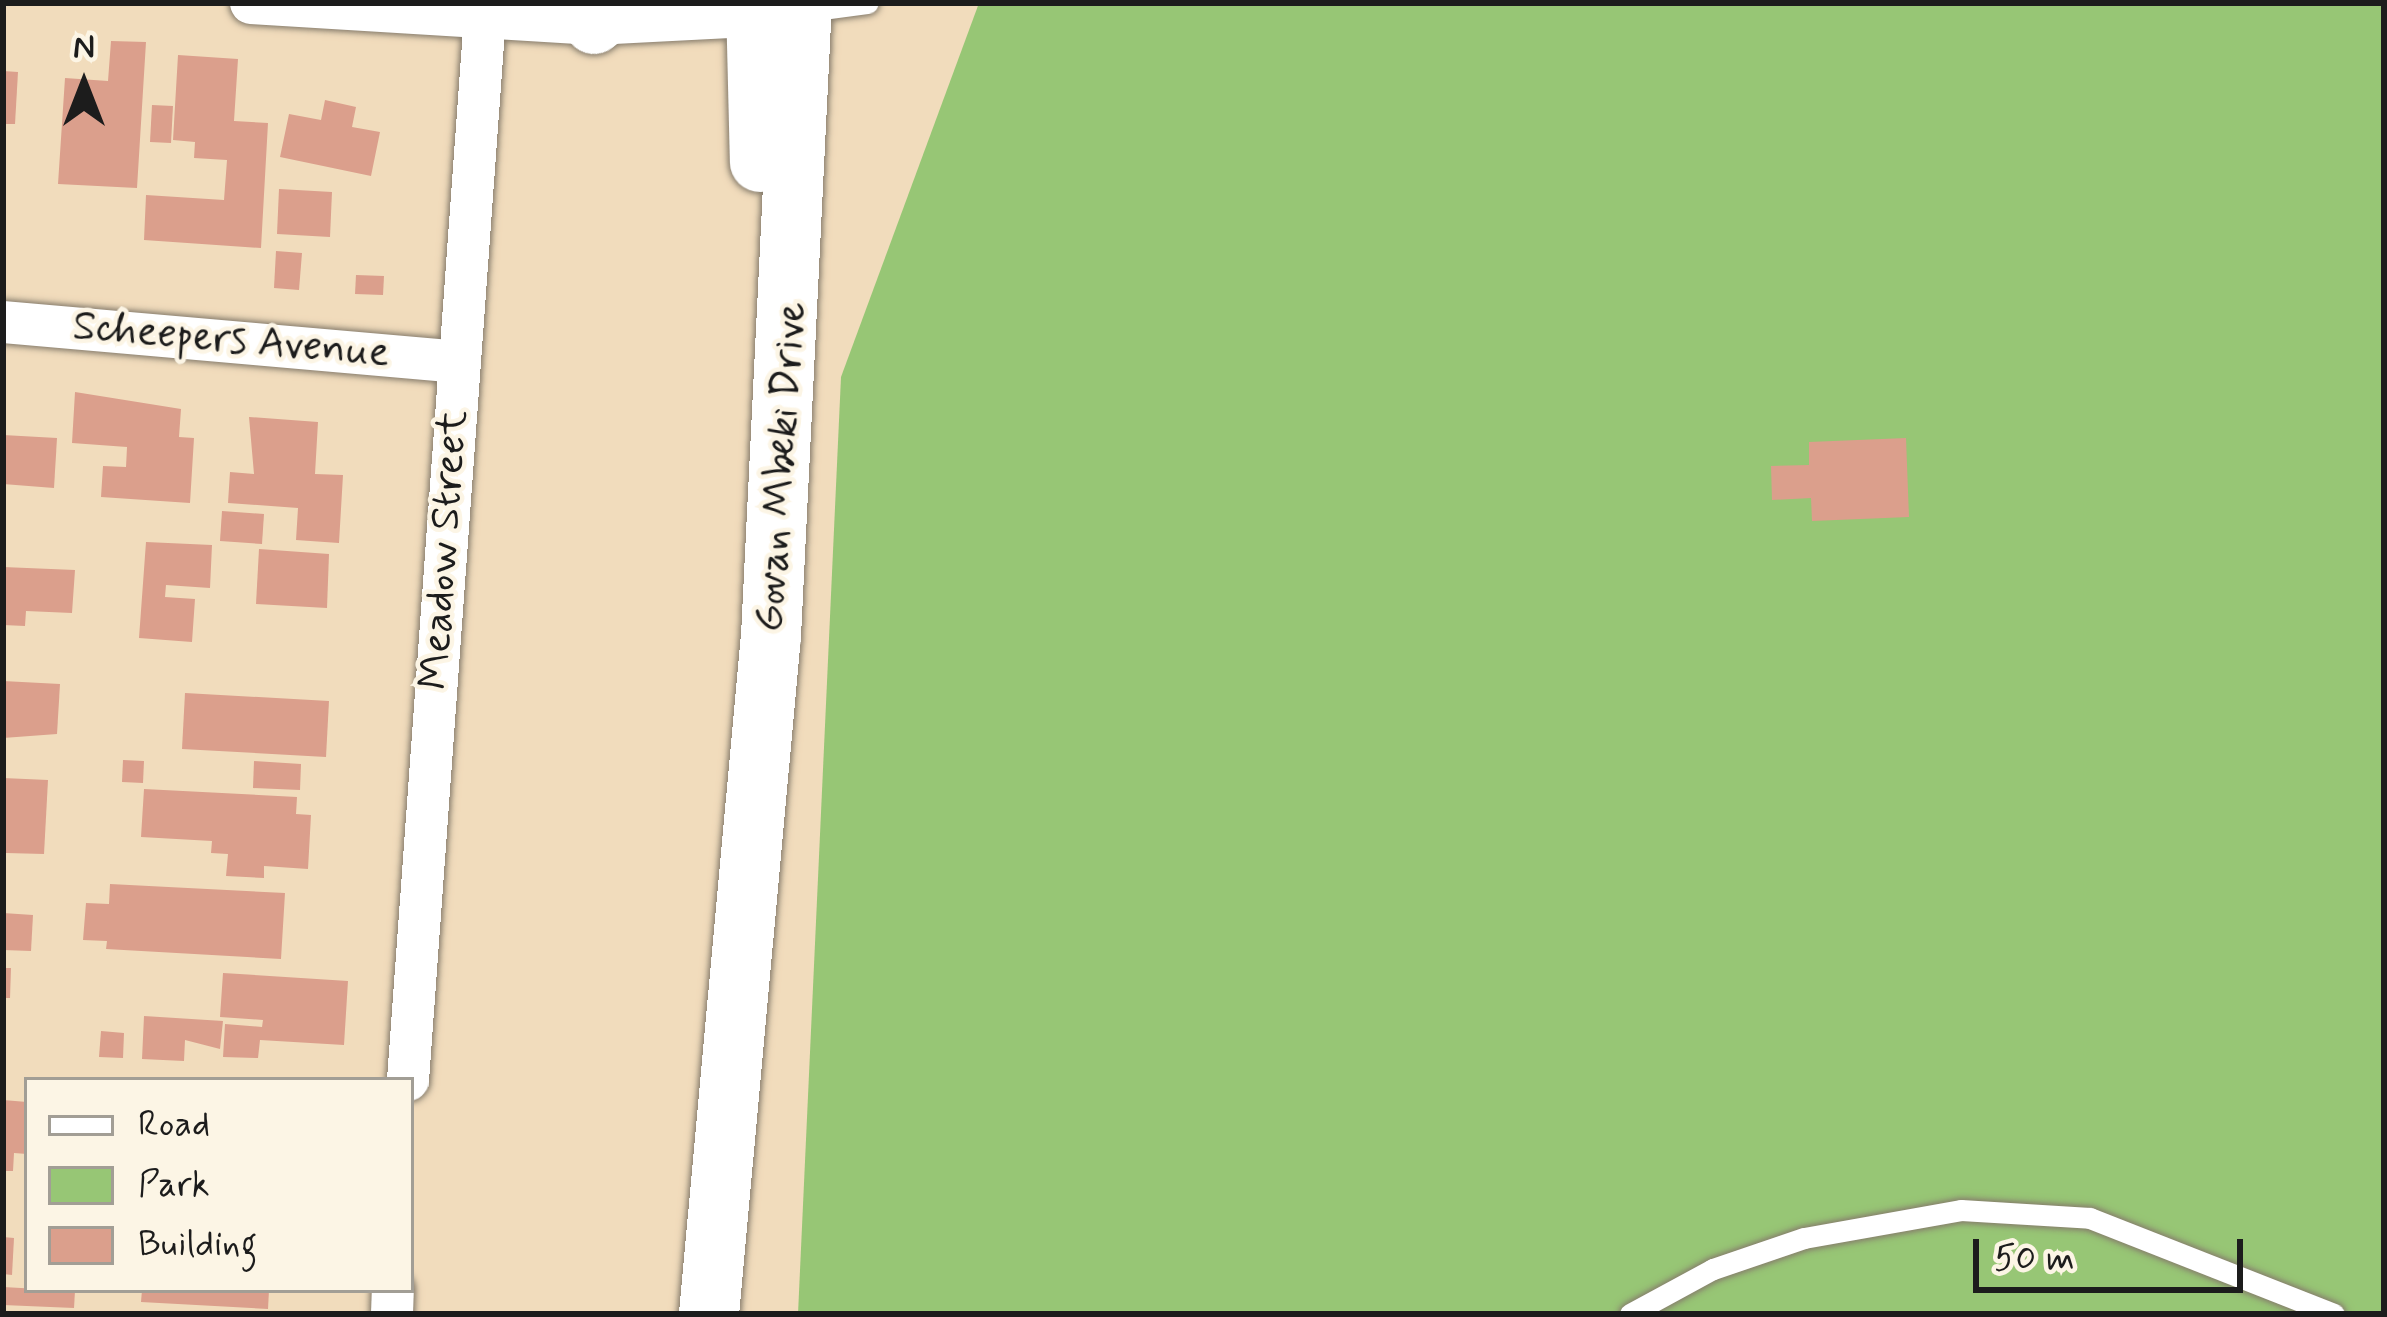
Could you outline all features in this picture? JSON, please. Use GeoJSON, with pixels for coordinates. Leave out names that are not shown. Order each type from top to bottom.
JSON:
{"type":"FeatureCollection","features":[{"type":"Feature","properties":{"kind":"main road","name":"Govan Mbeki Drive"},"geometry":{"type":"LineString","coordinates":[[709,1314],[791,352],[780,9]]}},
{"type":"Feature","properties":{"kind":"street"},"geometry":{"type":"LineString","coordinates":[[251,3],[607,14],[780,9]]}},
{"type":"Feature","properties":{"kind":"street","name":"Meadow Street"},"geometry":{"type":"LineString","coordinates":[[408,1077],[485,12]]}},
{"type":"Feature","properties":{"kind":"street","name":"Scheepers Avenue"},"geometry":{"type":"LineString","coordinates":[[3,322],[459,362]]}},
{"type":"Feature","properties":{"kind":"lane"},"geometry":{"type":"LineString","coordinates":[[780,9],[867,3]]}},
{"type":"Feature","properties":{"kind":"lane"},"geometry":{"type":"LineString","coordinates":[[1630,1314],[1713,1270],[1876,1219],[2029,1210],[2090,1218],[2334,1314]]}},
{"type":"Feature","properties":{"kind":"green space"},"geometry":{"type":"Polygon","coordinates":[[[979,3],[2384,3],[2384,1314],[798,1314],[841,377],[979,3]]]}},
{"type":"Feature","properties":{"kind":"building"},"geometry":{"type":"Polygon","coordinates":[[[111,41],[146,42],[137,188],[58,184],[65,78],[108,81],[111,41]]]}},
{"type":"Feature","properties":{"kind":"building"},"geometry":{"type":"Polygon","coordinates":[[[178,55],[238,59],[234,121],[268,123],[261,248],[144,240],[146,195],[224,200],[227,160],[194,158],[195,142],[173,140],[178,55]]]}},
{"type":"Feature","properties":{"kind":"building"},"geometry":{"type":"Polygon","coordinates":[[[3,71],[18,72],[15,124],[3,124],[3,71]]]}},
{"type":"Feature","properties":{"kind":"building"},"geometry":{"type":"Polygon","coordinates":[[[325,100],[356,107],[352,127],[380,132],[371,176],[280,157],[289,114],[321,120],[325,100]]]}},
{"type":"Feature","properties":{"kind":"building"},"geometry":{"type":"Polygon","coordinates":[[[152,105],[173,106],[171,143],[150,142],[152,105]]]}},
{"type":"Feature","properties":{"kind":"building"},"geometry":{"type":"Polygon","coordinates":[[[279,189],[332,192],[330,237],[277,234],[279,189]]]}},
{"type":"Feature","properties":{"kind":"building"},"geometry":{"type":"Polygon","coordinates":[[[276,251],[302,253],[299,290],[274,288],[276,251]]]}},
{"type":"Feature","properties":{"kind":"building"},"geometry":{"type":"Polygon","coordinates":[[[356,275],[384,276],[383,295],[355,294],[356,275]]]}},
{"type":"Feature","properties":{"kind":"building"},"geometry":{"type":"Polygon","coordinates":[[[75,392],[181,409],[179,437],[194,438],[190,503],[101,497],[103,466],[126,467],[127,447],[72,443],[75,392]]]}},
{"type":"Feature","properties":{"kind":"building"},"geometry":{"type":"Polygon","coordinates":[[[249,417],[318,422],[315,474],[343,475],[339,543],[296,540],[298,508],[228,503],[230,472],[254,474],[249,417]]]}},
{"type":"Feature","properties":{"kind":"building"},"geometry":{"type":"Polygon","coordinates":[[[3,435],[57,438],[54,488],[3,484],[3,435]]]}},
{"type":"Feature","properties":{"kind":"building"},"geometry":{"type":"Polygon","coordinates":[[[1906,438],[1909,517],[1812,521],[1811,498],[1772,500],[1771,466],[1809,465],[1809,442],[1906,438]]]}},
{"type":"Feature","properties":{"kind":"building"},"geometry":{"type":"Polygon","coordinates":[[[222,511],[264,514],[262,544],[220,541],[222,511]]]}},
{"type":"Feature","properties":{"kind":"building"},"geometry":{"type":"Polygon","coordinates":[[[146,542],[212,545],[210,588],[166,585],[165,597],[195,599],[192,642],[139,638],[146,542]]]}},
{"type":"Feature","properties":{"kind":"building"},"geometry":{"type":"Polygon","coordinates":[[[259,549],[329,554],[327,608],[256,604],[259,549]]]}},
{"type":"Feature","properties":{"kind":"building"},"geometry":{"type":"Polygon","coordinates":[[[3,567],[75,570],[72,613],[26,611],[25,626],[3,625],[3,567]]]}},
{"type":"Feature","properties":{"kind":"building"},"geometry":{"type":"Polygon","coordinates":[[[3,681],[60,684],[57,734],[3,738],[3,681]]]}},
{"type":"Feature","properties":{"kind":"building"},"geometry":{"type":"Polygon","coordinates":[[[185,693],[329,701],[326,757],[182,749],[185,693]]]}},
{"type":"Feature","properties":{"kind":"building"},"geometry":{"type":"Polygon","coordinates":[[[123,760],[144,761],[143,783],[122,782],[123,760]]]}},
{"type":"Feature","properties":{"kind":"building"},"geometry":{"type":"Polygon","coordinates":[[[254,761],[301,764],[300,790],[253,788],[254,761]]]}},
{"type":"Feature","properties":{"kind":"building"},"geometry":{"type":"Polygon","coordinates":[[[3,778],[48,780],[44,854],[6,853],[3,778]]]}},
{"type":"Feature","properties":{"kind":"building"},"geometry":{"type":"Polygon","coordinates":[[[144,789],[297,797],[296,814],[311,815],[308,869],[264,866],[264,878],[226,876],[228,854],[211,853],[212,841],[141,837],[144,789]]]}},
{"type":"Feature","properties":{"kind":"building"},"geometry":{"type":"Polygon","coordinates":[[[110,884],[285,893],[281,959],[106,949],[107,941],[83,940],[86,903],[109,904],[110,884]]]}},
{"type":"Feature","properties":{"kind":"building"},"geometry":{"type":"Polygon","coordinates":[[[3,913],[33,915],[31,951],[3,950],[3,913]]]}},
{"type":"Feature","properties":{"kind":"building"},"geometry":{"type":"Polygon","coordinates":[[[3,968],[11,968],[10,998],[3,998],[3,968]]]}},
{"type":"Feature","properties":{"kind":"building"},"geometry":{"type":"Polygon","coordinates":[[[223,973],[348,981],[344,1045],[260,1040],[258,1058],[223,1057],[225,1024],[262,1027],[263,1020],[220,1017],[223,973]]]}},
{"type":"Feature","properties":{"kind":"building"},"geometry":{"type":"Polygon","coordinates":[[[144,1016],[223,1021],[220,1049],[185,1040],[184,1061],[142,1059],[144,1016]]]}},
{"type":"Feature","properties":{"kind":"building"},"geometry":{"type":"Polygon","coordinates":[[[101,1031],[124,1033],[123,1058],[99,1057],[101,1031]]]}},
{"type":"Feature","properties":{"kind":"building"},"geometry":{"type":"Polygon","coordinates":[[[3,1100],[24,1102],[24,1154],[14,1153],[13,1171],[3,1171],[3,1100]]]}},
{"type":"Feature","properties":{"kind":"building"},"geometry":{"type":"Polygon","coordinates":[[[3,1237],[14,1238],[12,1275],[3,1274],[3,1237]]]}},
{"type":"Feature","properties":{"kind":"building"},"geometry":{"type":"Polygon","coordinates":[[[3,1287],[24,1288],[24,1293],[75,1293],[74,1308],[3,1305],[3,1287]]]}},
{"type":"Feature","properties":{"kind":"building"},"geometry":{"type":"Polygon","coordinates":[[[142,1293],[269,1293],[268,1309],[141,1302],[142,1293]]]}}]}
